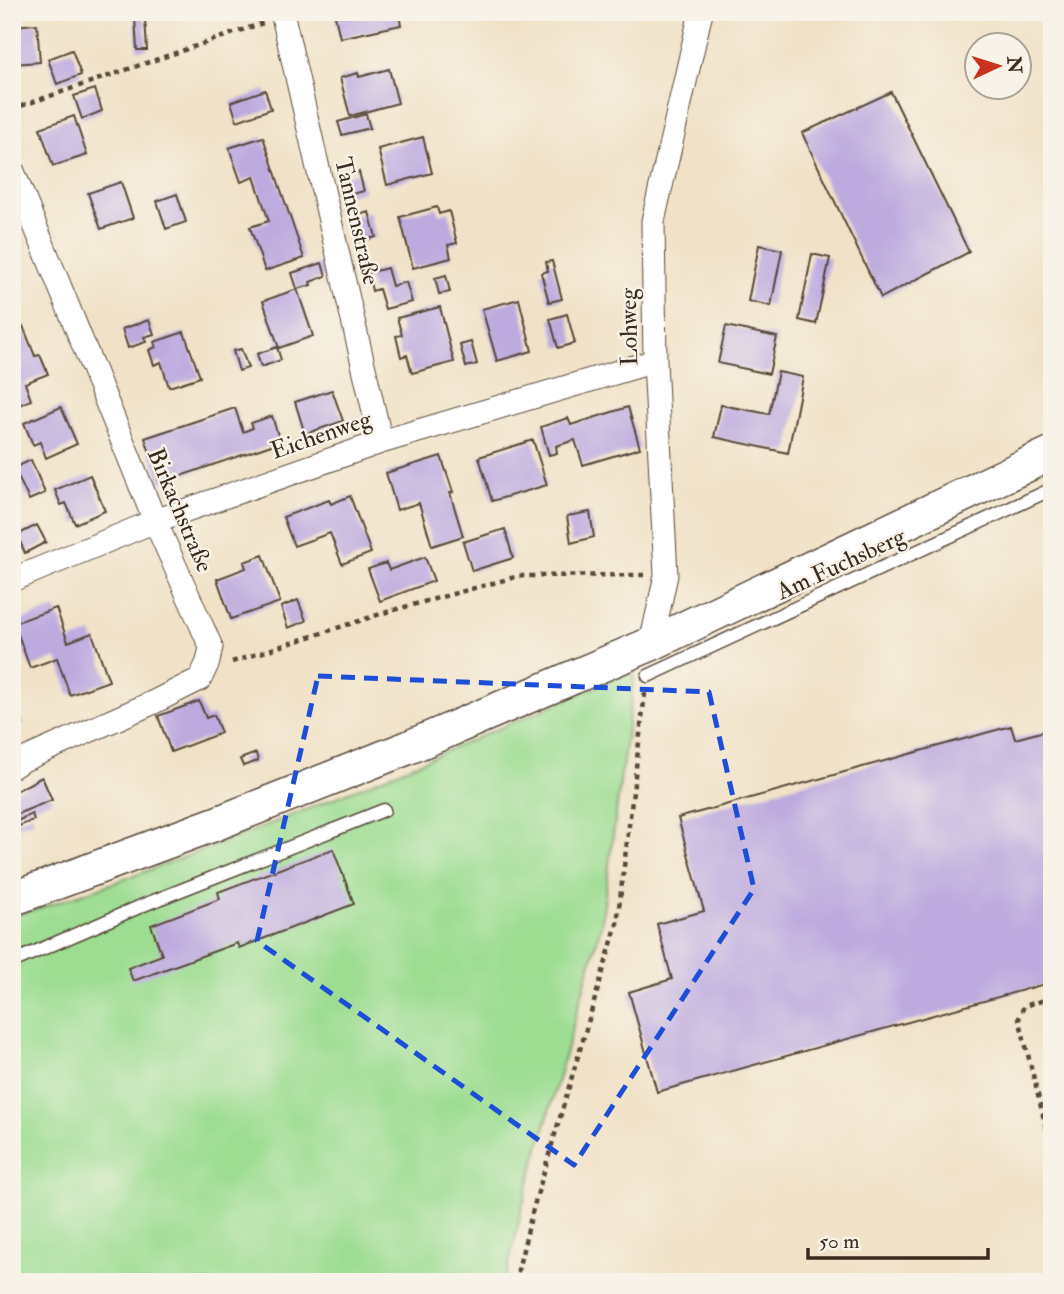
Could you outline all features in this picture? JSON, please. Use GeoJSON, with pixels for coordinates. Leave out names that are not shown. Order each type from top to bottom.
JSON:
{"type":"FeatureCollection","features":[{"type":"Feature","properties":{"kind":"street","name":"Lohweg"},"geometry":{"type":"LineString","coordinates":[[649,660],[666,575],[655,361],[653,221],[701,12]]}},
{"type":"Feature","properties":{"kind":"street","name":"Tannenstraße"},"geometry":{"type":"LineString","coordinates":[[282,14],[381,442]]}},
{"type":"Feature","properties":{"kind":"street","name":"Birkachstraße"},"geometry":{"type":"LineString","coordinates":[[12,169],[155,521],[211,647],[208,663]]}},
{"type":"Feature","properties":{"kind":"street","name":"Eichenweg"},"geometry":{"type":"LineString","coordinates":[[12,580],[155,521],[381,442],[655,361]]}},
{"type":"Feature","properties":{"kind":"street"},"geometry":{"type":"LineString","coordinates":[[12,899],[202,829],[407,748],[649,660],[1052,453]]}},
{"type":"Feature","properties":{"kind":"street"},"geometry":{"type":"LineString","coordinates":[[12,767],[200,679],[208,663]]}},
{"type":"Feature","properties":{"kind":"lane","name":"Am Fuchsberg"},"geometry":{"type":"LineString","coordinates":[[649,660],[1052,489]]}},
{"type":"Feature","properties":{"kind":"lane"},"geometry":{"type":"LineString","coordinates":[[12,962],[146,904],[384,810]]}},
{"type":"Feature","properties":{"kind":"path"},"geometry":{"type":"LineString","coordinates":[[12,109],[282,14]]}},
{"type":"Feature","properties":{"kind":"path"},"geometry":{"type":"LineString","coordinates":[[208,663],[228,663],[390,611],[519,576],[666,575]]}},
{"type":"Feature","properties":{"kind":"path"},"geometry":{"type":"LineString","coordinates":[[515,1282],[533,1209],[617,924],[649,660]]}},
{"type":"Feature","properties":{"kind":"path"},"geometry":{"type":"LineString","coordinates":[[1052,998],[1024,1006],[1019,1018],[1052,1152]]}},
{"type":"Feature","properties":{"kind":"highlighted area"},"geometry":{"type":"Polygon","coordinates":[[[318,676],[709,692],[754,889],[574,1165],[257,941],[318,676]]]}},
{"type":"Feature","properties":{"kind":"green space"},"geometry":{"type":"Polygon","coordinates":[[[635,670],[601,926],[522,1208],[505,1282],[12,1282],[12,917],[92,891],[249,833],[635,670]]]}},
{"type":"Feature","properties":{"kind":"building"},"geometry":{"type":"Polygon","coordinates":[[[334,12],[398,12],[401,25],[340,38],[334,12]]]}},
{"type":"Feature","properties":{"kind":"building"},"geometry":{"type":"Polygon","coordinates":[[[135,18],[145,18],[147,50],[137,50],[135,18]]]}},
{"type":"Feature","properties":{"kind":"building"},"geometry":{"type":"Polygon","coordinates":[[[37,24],[40,62],[12,64],[12,26],[37,24]]]}},
{"type":"Feature","properties":{"kind":"building"},"geometry":{"type":"Polygon","coordinates":[[[72,50],[81,75],[57,84],[48,59],[72,50]]]}},
{"type":"Feature","properties":{"kind":"building"},"geometry":{"type":"Polygon","coordinates":[[[389,69],[398,103],[350,116],[340,78],[358,73],[359,77],[389,69]]]}},
{"type":"Feature","properties":{"kind":"building"},"geometry":{"type":"Polygon","coordinates":[[[95,89],[102,111],[82,119],[74,96],[95,89]]]}},
{"type":"Feature","properties":{"kind":"building"},"geometry":{"type":"Polygon","coordinates":[[[265,90],[271,109],[237,121],[231,102],[265,90]]]}},
{"type":"Feature","properties":{"kind":"building"},"geometry":{"type":"Polygon","coordinates":[[[891,92],[969,252],[881,298],[802,133],[891,92]]]}},
{"type":"Feature","properties":{"kind":"building"},"geometry":{"type":"Polygon","coordinates":[[[366,114],[370,128],[342,135],[338,122],[366,114]]]}},
{"type":"Feature","properties":{"kind":"building"},"geometry":{"type":"Polygon","coordinates":[[[74,116],[87,155],[53,166],[40,128],[74,116]]]}},
{"type":"Feature","properties":{"kind":"building"},"geometry":{"type":"Polygon","coordinates":[[[263,137],[304,258],[265,271],[250,227],[269,221],[254,177],[241,182],[229,148],[263,137]]]}},
{"type":"Feature","properties":{"kind":"building"},"geometry":{"type":"Polygon","coordinates":[[[423,137],[432,173],[387,185],[378,149],[423,137]]]}},
{"type":"Feature","properties":{"kind":"building"},"geometry":{"type":"Polygon","coordinates":[[[359,172],[364,191],[344,196],[339,177],[359,172]]]}},
{"type":"Feature","properties":{"kind":"building"},"geometry":{"type":"Polygon","coordinates":[[[121,182],[133,218],[101,229],[88,193],[121,182]]]}},
{"type":"Feature","properties":{"kind":"building"},"geometry":{"type":"Polygon","coordinates":[[[177,194],[186,222],[166,229],[157,201],[177,194]]]}},
{"type":"Feature","properties":{"kind":"building"},"geometry":{"type":"Polygon","coordinates":[[[437,207],[439,214],[449,211],[457,243],[448,245],[451,258],[413,268],[400,217],[437,207]]]}},
{"type":"Feature","properties":{"kind":"building"},"geometry":{"type":"Polygon","coordinates":[[[369,212],[376,237],[358,242],[351,217],[369,212]]]}},
{"type":"Feature","properties":{"kind":"building"},"geometry":{"type":"Polygon","coordinates":[[[759,245],[782,250],[771,306],[748,301],[759,245]]]}},
{"type":"Feature","properties":{"kind":"building"},"geometry":{"type":"Polygon","coordinates":[[[812,254],[830,258],[816,324],[799,320],[812,254]]]}},
{"type":"Feature","properties":{"kind":"building"},"geometry":{"type":"Polygon","coordinates":[[[552,261],[562,299],[549,302],[541,273],[548,271],[546,262],[552,261]]]}},
{"type":"Feature","properties":{"kind":"building"},"geometry":{"type":"Polygon","coordinates":[[[322,263],[326,276],[297,289],[292,273],[322,263]]]}},
{"type":"Feature","properties":{"kind":"building"},"geometry":{"type":"Polygon","coordinates":[[[387,268],[392,286],[406,282],[412,302],[385,309],[379,289],[372,291],[368,273],[387,268]]]}},
{"type":"Feature","properties":{"kind":"building"},"geometry":{"type":"Polygon","coordinates":[[[446,275],[450,292],[439,294],[435,278],[446,275]]]}},
{"type":"Feature","properties":{"kind":"building"},"geometry":{"type":"Polygon","coordinates":[[[297,289],[313,336],[279,348],[263,301],[297,289]]]}},
{"type":"Feature","properties":{"kind":"building"},"geometry":{"type":"Polygon","coordinates":[[[519,299],[532,351],[497,361],[482,309],[519,299]]]}},
{"type":"Feature","properties":{"kind":"building"},"geometry":{"type":"Polygon","coordinates":[[[440,307],[454,362],[412,373],[407,355],[401,357],[396,336],[402,335],[397,318],[440,307]]]}},
{"type":"Feature","properties":{"kind":"building"},"geometry":{"type":"Polygon","coordinates":[[[567,314],[575,343],[558,348],[550,319],[567,314]]]}},
{"type":"Feature","properties":{"kind":"building"},"geometry":{"type":"Polygon","coordinates":[[[149,320],[154,334],[144,337],[146,342],[128,348],[122,329],[149,320]]]}},
{"type":"Feature","properties":{"kind":"building"},"geometry":{"type":"Polygon","coordinates":[[[23,326],[35,356],[40,355],[48,374],[25,383],[31,400],[12,408],[12,330],[23,326]]]}},
{"type":"Feature","properties":{"kind":"building"},"geometry":{"type":"Polygon","coordinates":[[[726,326],[777,337],[769,374],[718,363],[726,326]]]}},
{"type":"Feature","properties":{"kind":"building"},"geometry":{"type":"Polygon","coordinates":[[[184,332],[200,377],[169,387],[161,362],[154,365],[149,350],[156,347],[154,342],[184,332]]]}},
{"type":"Feature","properties":{"kind":"building"},"geometry":{"type":"Polygon","coordinates":[[[471,342],[477,364],[466,367],[460,345],[471,342]]]}},
{"type":"Feature","properties":{"kind":"building"},"geometry":{"type":"Polygon","coordinates":[[[277,347],[281,360],[261,367],[257,354],[277,347]]]}},
{"type":"Feature","properties":{"kind":"building"},"geometry":{"type":"Polygon","coordinates":[[[241,349],[248,368],[239,371],[233,351],[241,349]]]}},
{"type":"Feature","properties":{"kind":"building"},"geometry":{"type":"Polygon","coordinates":[[[778,372],[803,377],[788,453],[714,437],[721,405],[769,414],[778,372]]]}},
{"type":"Feature","properties":{"kind":"building"},"geometry":{"type":"Polygon","coordinates":[[[332,390],[343,421],[305,434],[295,402],[332,390]]]}},
{"type":"Feature","properties":{"kind":"building"},"geometry":{"type":"Polygon","coordinates":[[[61,407],[77,444],[46,458],[40,442],[33,445],[24,423],[61,407]]]}},
{"type":"Feature","properties":{"kind":"building"},"geometry":{"type":"Polygon","coordinates":[[[628,407],[640,448],[583,465],[575,440],[556,446],[557,453],[549,455],[541,427],[568,418],[571,425],[628,407]]]}},
{"type":"Feature","properties":{"kind":"building"},"geometry":{"type":"Polygon","coordinates":[[[235,408],[243,432],[253,428],[251,423],[272,416],[280,442],[160,483],[145,438],[235,408]]]}},
{"type":"Feature","properties":{"kind":"building"},"geometry":{"type":"Polygon","coordinates":[[[533,440],[547,485],[492,501],[479,457],[533,440]]]}},
{"type":"Feature","properties":{"kind":"building"},"geometry":{"type":"Polygon","coordinates":[[[441,456],[463,536],[432,546],[419,503],[397,510],[386,473],[441,456]]]}},
{"type":"Feature","properties":{"kind":"building"},"geometry":{"type":"Polygon","coordinates":[[[31,460],[45,493],[29,500],[14,468],[31,460]]]}},
{"type":"Feature","properties":{"kind":"building"},"geometry":{"type":"Polygon","coordinates":[[[90,475],[105,511],[75,524],[66,503],[61,505],[55,490],[90,475]]]}},
{"type":"Feature","properties":{"kind":"building"},"geometry":{"type":"Polygon","coordinates":[[[350,496],[371,553],[342,564],[330,533],[294,546],[283,517],[329,500],[331,504],[350,496]]]}},
{"type":"Feature","properties":{"kind":"building"},"geometry":{"type":"Polygon","coordinates":[[[590,512],[594,537],[571,543],[567,516],[590,512]]]}},
{"type":"Feature","properties":{"kind":"building"},"geometry":{"type":"Polygon","coordinates":[[[37,525],[46,542],[25,553],[17,535],[37,525]]]}},
{"type":"Feature","properties":{"kind":"building"},"geometry":{"type":"Polygon","coordinates":[[[505,529],[513,558],[472,571],[463,542],[505,529]]]}},
{"type":"Feature","properties":{"kind":"building"},"geometry":{"type":"Polygon","coordinates":[[[263,555],[280,602],[231,619],[217,579],[246,568],[244,562],[263,555]]]}},
{"type":"Feature","properties":{"kind":"building"},"geometry":{"type":"Polygon","coordinates":[[[425,557],[434,581],[380,601],[368,569],[386,563],[389,570],[425,557]]]}},
{"type":"Feature","properties":{"kind":"building"},"geometry":{"type":"Polygon","coordinates":[[[298,600],[306,621],[288,628],[281,607],[298,600]]]}},
{"type":"Feature","properties":{"kind":"building"},"geometry":{"type":"Polygon","coordinates":[[[56,608],[68,642],[92,633],[109,681],[70,695],[57,658],[30,668],[14,623],[56,608]]]}},
{"type":"Feature","properties":{"kind":"building"},"geometry":{"type":"Polygon","coordinates":[[[199,701],[206,718],[214,715],[221,733],[171,752],[158,716],[199,701]]]}},
{"type":"Feature","properties":{"kind":"building"},"geometry":{"type":"Polygon","coordinates":[[[12,707],[23,724],[12,731],[12,707]]]}},
{"type":"Feature","properties":{"kind":"building"},"geometry":{"type":"Polygon","coordinates":[[[1011,726],[1015,739],[1052,729],[1052,982],[657,1092],[629,992],[672,979],[657,924],[704,911],[678,818],[1011,726]]]}},
{"type":"Feature","properties":{"kind":"building"},"geometry":{"type":"Polygon","coordinates":[[[256,753],[258,761],[243,766],[240,759],[256,753]]]}},
{"type":"Feature","properties":{"kind":"building"},"geometry":{"type":"Polygon","coordinates":[[[42,777],[52,800],[12,816],[12,793],[42,777]]]}},
{"type":"Feature","properties":{"kind":"building"},"geometry":{"type":"Polygon","coordinates":[[[32,814],[34,820],[19,826],[17,821],[32,814]]]}},
{"type":"Feature","properties":{"kind":"building"},"geometry":{"type":"Polygon","coordinates":[[[333,849],[354,904],[239,948],[237,943],[133,981],[128,968],[162,955],[151,925],[220,899],[218,892],[333,849]]]}}]}
